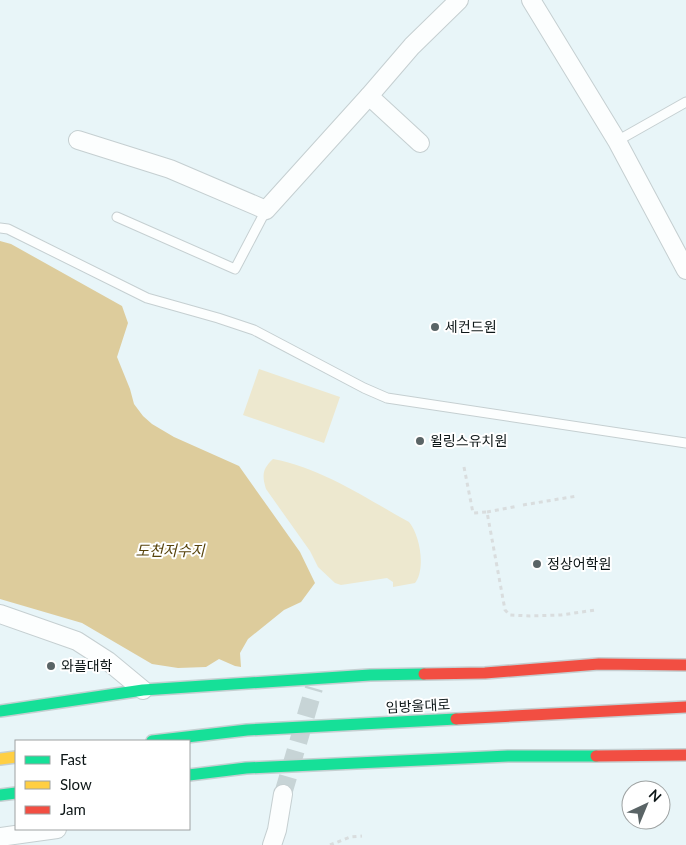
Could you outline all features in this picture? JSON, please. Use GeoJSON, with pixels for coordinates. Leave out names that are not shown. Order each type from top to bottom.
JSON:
{"type":"FeatureCollection","features":[{"type":"Feature","properties":{"kind":"main road"},"geometry":{"type":"LineString","coordinates":[[0,711],[143,690],[315,684],[370,675],[485,673],[599,664],[686,664]]}},
{"type":"Feature","properties":{"kind":"main road","name":"임방울대로"},"geometry":{"type":"LineString","coordinates":[[162,740],[257,730],[686,707]]}},
{"type":"Feature","properties":{"kind":"main road"},"geometry":{"type":"LineString","coordinates":[[190,775],[246,768],[508,756],[686,755]]}},
{"type":"Feature","properties":{"kind":"main road"},"geometry":{"type":"LineString","coordinates":[[0,759],[15,757]]}},
{"type":"Feature","properties":{"kind":"main road"},"geometry":{"type":"LineString","coordinates":[[0,795],[15,793]]}},
{"type":"Feature","properties":{"kind":"street"},"geometry":{"type":"LineString","coordinates":[[78,140],[170,169],[266,210],[370,96],[412,46],[459,0]]}},
{"type":"Feature","properties":{"kind":"street"},"geometry":{"type":"LineString","coordinates":[[532,0],[617,141],[686,270]]}},
{"type":"Feature","properties":{"kind":"street"},"geometry":{"type":"LineString","coordinates":[[370,96],[420,143]]}},
{"type":"Feature","properties":{"kind":"street"},"geometry":{"type":"LineString","coordinates":[[0,614],[77,640],[143,690]]}},
{"type":"Feature","properties":{"kind":"street"},"geometry":{"type":"LineString","coordinates":[[272,845],[277,830],[283,794]]}},
{"type":"Feature","properties":{"kind":"street"},"geometry":{"type":"LineString","coordinates":[[10,839],[52,830]]}},
{"type":"Feature","properties":{"kind":"lane"},"geometry":{"type":"LineString","coordinates":[[617,141],[686,102]]}},
{"type":"Feature","properties":{"kind":"lane"},"geometry":{"type":"LineString","coordinates":[[117,217],[235,269],[266,210]]}},
{"type":"Feature","properties":{"kind":"lane"},"geometry":{"type":"LineString","coordinates":[[0,228],[8,229],[148,298],[254,330],[364,388],[387,398],[686,443]]}},
{"type":"Feature","properties":{"kind":"path"},"geometry":{"type":"LineString","coordinates":[[464,467],[473,513],[518,506]]}},
{"type":"Feature","properties":{"kind":"path"},"geometry":{"type":"LineString","coordinates":[[523,505],[577,496]]}},
{"type":"Feature","properties":{"kind":"path"},"geometry":{"type":"LineString","coordinates":[[487,512],[505,610],[510,615],[560,615],[595,610]]}},
{"type":"Feature","properties":{"kind":"path"},"geometry":{"type":"LineString","coordinates":[[330,845],[350,837],[362,836]]}},
{"type":"Feature","properties":{"kind":"shaded area"},"geometry":{"type":"Polygon","coordinates":[[[259,369],[340,397],[324,443],[243,415],[259,369]]]}},
{"type":"Feature","properties":{"kind":"shaded area"},"geometry":{"type":"Polygon","coordinates":[[[273,459],[309,469],[360,494],[409,522],[419,543],[421,561],[415,583],[393,587],[393,582],[387,578],[341,585],[335,583],[318,567],[310,551],[266,489],[264,473],[273,459]]]}},
{"type":"Feature","properties":{"kind":"water","name":"도천저수지"},"geometry":{"type":"Polygon","coordinates":[[[0,241],[11,244],[122,306],[128,323],[117,357],[134,404],[152,424],[174,437],[239,466],[300,552],[315,583],[301,602],[284,610],[248,639],[240,653],[241,667],[219,659],[206,667],[178,668],[152,664],[82,623],[0,599],[0,241]]]}},
{"type":"Feature","properties":{"kind":"tunnel"},"geometry":{"type":"LineString","coordinates":[[283,794],[314,688]]}},
{"type":"Feature","properties":{"kind":"traffic: fast"},"geometry":{"type":"LineString","coordinates":[[0,711],[143,690],[370,675],[424,674]]}},
{"type":"Feature","properties":{"kind":"traffic: fast"},"geometry":{"type":"LineString","coordinates":[[161,740],[247,730],[456,719]]}},
{"type":"Feature","properties":{"kind":"traffic: fast"},"geometry":{"type":"LineString","coordinates":[[190,775],[246,768],[508,756],[596,756]]}},
{"type":"Feature","properties":{"kind":"traffic: fast"},"geometry":{"type":"LineString","coordinates":[[0,795],[15,793]]}},
{"type":"Feature","properties":{"kind":"traffic: slow"},"geometry":{"type":"LineString","coordinates":[[0,759],[15,757]]}},
{"type":"Feature","properties":{"kind":"traffic: jam"},"geometry":{"type":"LineString","coordinates":[[424,674],[485,673],[599,664],[686,665]]}},
{"type":"Feature","properties":{"kind":"traffic: jam"},"geometry":{"type":"LineString","coordinates":[[456,719],[686,707]]}},
{"type":"Feature","properties":{"kind":"traffic: jam"},"geometry":{"type":"LineString","coordinates":[[596,756],[686,755]]}},
{"type":"Feature","properties":{"kind":"place","name":"세컨드원"},"geometry":{"type":"Point","coordinates":[435,327]}},
{"type":"Feature","properties":{"kind":"place","name":"윌링스유치원"},"geometry":{"type":"Point","coordinates":[420,441]}},
{"type":"Feature","properties":{"kind":"place","name":"정상어학원"},"geometry":{"type":"Point","coordinates":[537,564]}},
{"type":"Feature","properties":{"kind":"place","name":"와플대학"},"geometry":{"type":"Point","coordinates":[51,666]}}]}
